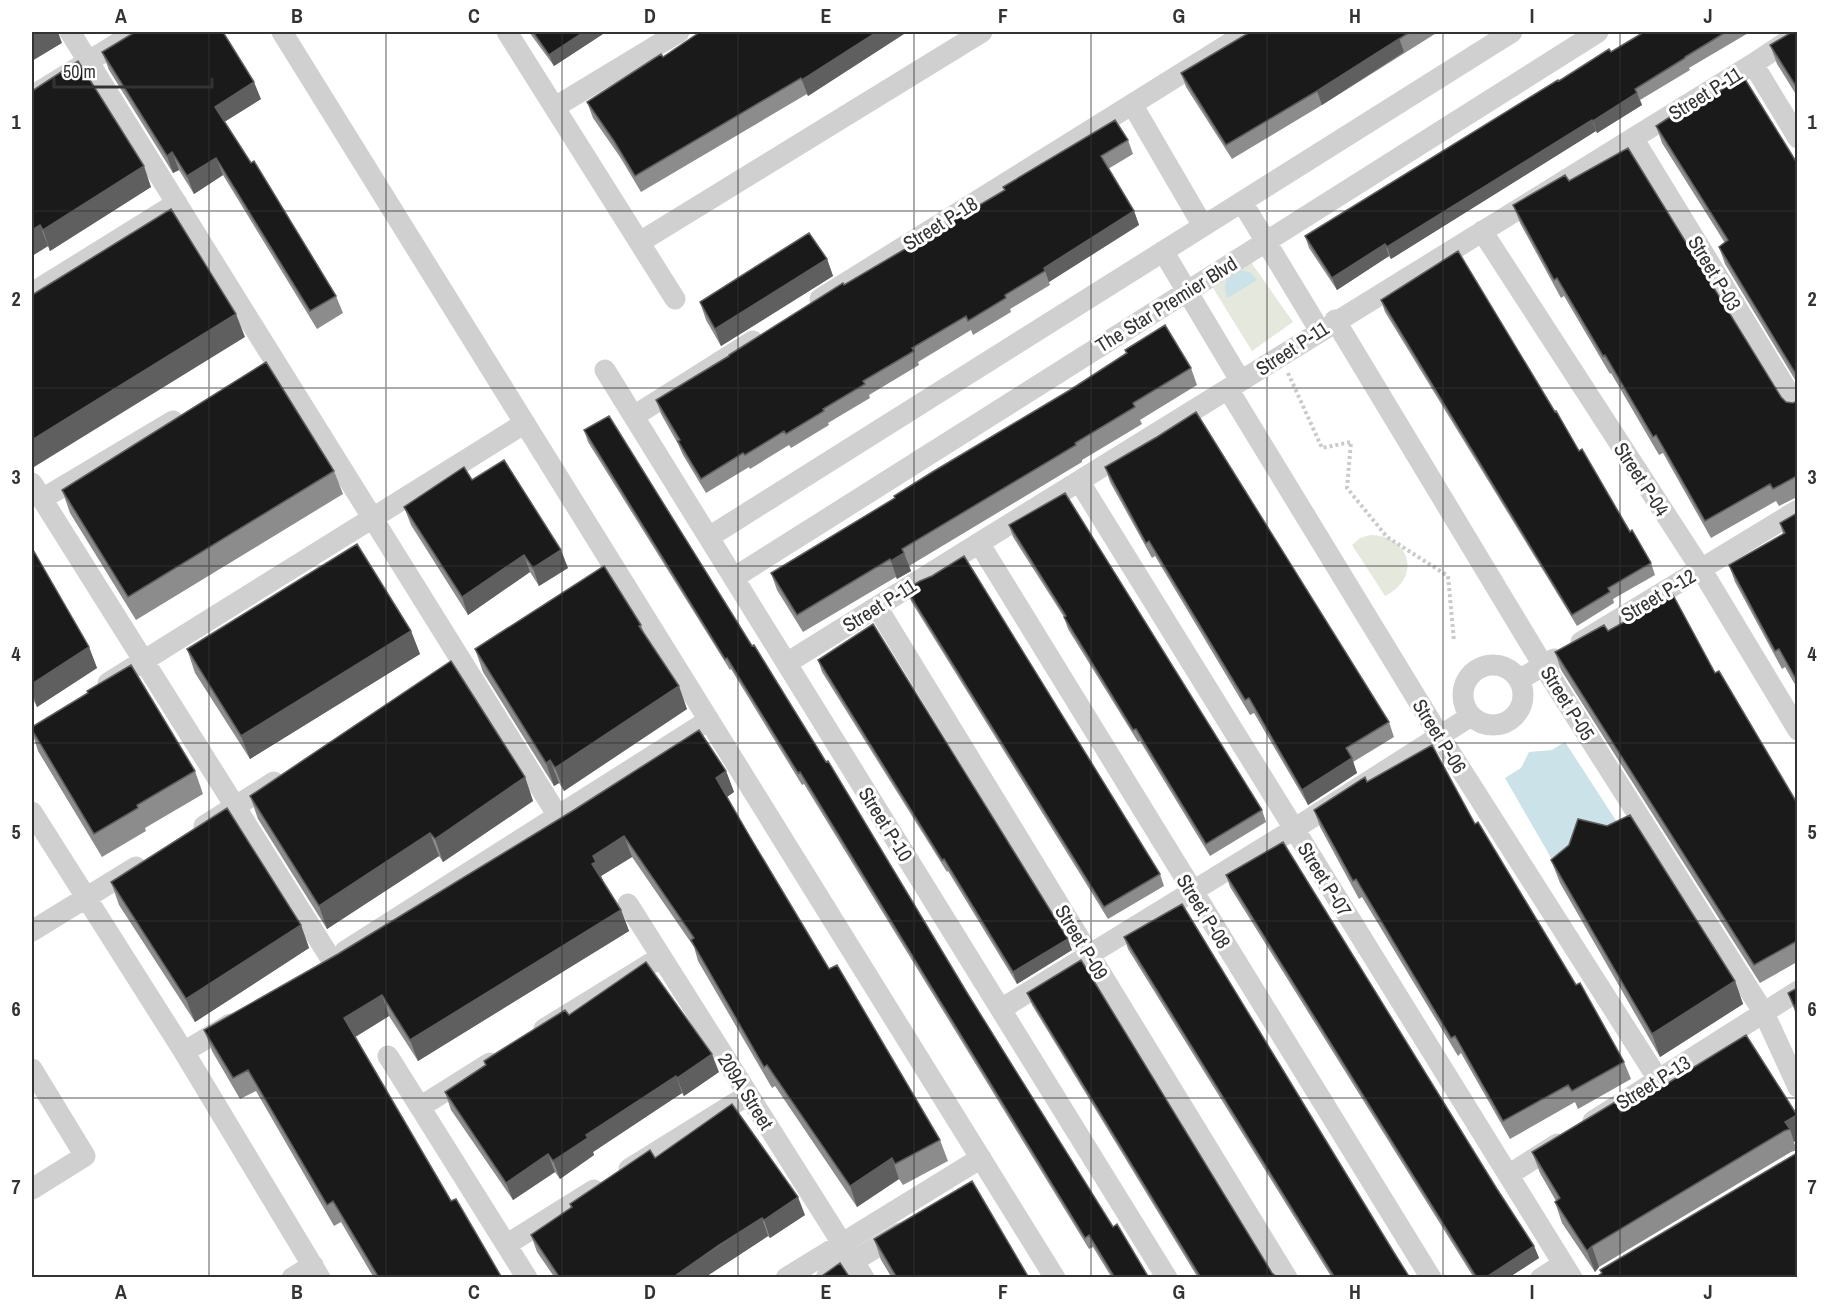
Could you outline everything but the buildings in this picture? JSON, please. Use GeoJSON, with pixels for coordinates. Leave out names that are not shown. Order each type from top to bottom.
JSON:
{"type":"FeatureCollection","features":[{"type":"Feature","properties":{"kind":"street"},"geometry":{"type":"LineString","coordinates":[[70,32],[558,816]]}},
{"type":"Feature","properties":{"kind":"street"},"geometry":{"type":"LineString","coordinates":[[32,96],[136,32]]}},
{"type":"Feature","properties":{"kind":"street"},"geometry":{"type":"LineString","coordinates":[[282,32],[1055,1278]]}},
{"type":"Feature","properties":{"kind":"street"},"geometry":{"type":"LineString","coordinates":[[507,32],[675,300]]}},
{"type":"Feature","properties":{"kind":"street"},"geometry":{"type":"LineString","coordinates":[[555,107],[679,32]]}},
{"type":"Feature","properties":{"kind":"street"},"geometry":{"type":"LineString","coordinates":[[640,242],[982,32]]}},
{"type":"Feature","properties":{"kind":"street","name":"Street P-18"},"geometry":{"type":"LineString","coordinates":[[806,308],[1248,32]]}},
{"type":"Feature","properties":{"kind":"street"},"geometry":{"type":"LineString","coordinates":[[709,537],[1512,32]]}},
{"type":"Feature","properties":{"kind":"street","name":"The Star Premier Blvd"},"geometry":{"type":"LineString","coordinates":[[735,577],[1598,32]]}},
{"type":"Feature","properties":{"kind":"street","name":"Street P-11"},"geometry":{"type":"LineString","coordinates":[[787,663],[1327,326],[1753,64],[1797,34]]}},
{"type":"Feature","properties":{"kind":"street"},"geometry":{"type":"LineString","coordinates":[[1753,64],[1797,138]]}},
{"type":"Feature","properties":{"kind":"street"},"geometry":{"type":"LineString","coordinates":[[1132,104],[1203,226]]}},
{"type":"Feature","properties":{"kind":"street","name":"Street P-03"},"geometry":{"type":"LineString","coordinates":[[1632,138],[1797,408]]}},
{"type":"Feature","properties":{"kind":"street","name":"Street P-05"},"geometry":{"type":"LineString","coordinates":[[1242,202],[1266,242],[1327,326],[1764,1013],[1797,1087]]}},
{"type":"Feature","properties":{"kind":"street"},"geometry":{"type":"LineString","coordinates":[[32,293],[177,203]]}},
{"type":"Feature","properties":{"kind":"street","name":"Street P-04"},"geometry":{"type":"LineString","coordinates":[[1482,231],[1701,569],[1797,730]]}},
{"type":"Feature","properties":{"kind":"street","name":"Street P-06"},"geometry":{"type":"LineString","coordinates":[[1163,251],[1187,291],[1234,385],[1439,735],[1658,1079]]}},
{"type":"Feature","properties":{"kind":"street"},"geometry":{"type":"LineString","coordinates":[[634,416],[766,333]]}},
{"type":"Feature","properties":{"kind":"street"},"geometry":{"type":"LineString","coordinates":[[255,373],[275,361]]}},
{"type":"Feature","properties":{"kind":"street","name":"Street P-10"},"geometry":{"type":"LineString","coordinates":[[605,370],[1167,1278]]}},
{"type":"Feature","properties":{"kind":"street"},"geometry":{"type":"LineString","coordinates":[[194,409],[37,491],[331,959]]}},
{"type":"Feature","properties":{"kind":"street"},"geometry":{"type":"LineString","coordinates":[[93,692],[525,423]]}},
{"type":"Feature","properties":{"kind":"street","name":"Street P-07"},"geometry":{"type":"LineString","coordinates":[[1079,481],[1568,1271]]}},
{"type":"Feature","properties":{"kind":"street","name":"Street P-12"},"geometry":{"type":"LineString","coordinates":[[1519,680],[1797,510]]}},
{"type":"Feature","properties":{"kind":"street","name":"Street P-08"},"geometry":{"type":"LineString","coordinates":[[979,543],[1431,1278]]}},
{"type":"Feature","properties":{"kind":"street"},"geometry":{"type":"LineString","coordinates":[[597,584],[617,572]]}},
{"type":"Feature","properties":{"kind":"street","name":"Street P-09"},"geometry":{"type":"LineString","coordinates":[[877,607],[1287,1278]]}},
{"type":"Feature","properties":{"kind":"street"},"geometry":{"type":"LineString","coordinates":[[445,678],[485,653]]}},
{"type":"Feature","properties":{"kind":"street"},"geometry":{"type":"LineString","coordinates":[[1495,665],[1509,670],[1519,680],[1523,694],[1522,701],[1511,720],[1498,725],[1483,724],[1471,716],[1463,704],[1463,689],[1469,676],[1481,667],[1495,665]]}},
{"type":"Feature","properties":{"kind":"street"},"geometry":{"type":"LineString","coordinates":[[1001,1009],[1191,890],[1294,829],[1471,716]]}},
{"type":"Feature","properties":{"kind":"street"},"geometry":{"type":"LineString","coordinates":[[312,972],[709,720]]}},
{"type":"Feature","properties":{"kind":"street"},"geometry":{"type":"LineString","coordinates":[[186,837],[295,770]]}},
{"type":"Feature","properties":{"kind":"street"},"geometry":{"type":"LineString","coordinates":[[32,812],[184,1053],[316,1271],[292,1278]]}},
{"type":"Feature","properties":{"kind":"street"},"geometry":{"type":"LineString","coordinates":[[32,931],[156,855]]}},
{"type":"Feature","properties":{"kind":"street","name":"209A Street"},"geometry":{"type":"LineString","coordinates":[[628,904],[853,1261]]}},
{"type":"Feature","properties":{"kind":"street"},"geometry":{"type":"LineString","coordinates":[[530,1038],[661,957]]}},
{"type":"Feature","properties":{"kind":"street","name":"Street P-13"},"geometry":{"type":"LineString","coordinates":[[1510,1174],[1797,991]]}},
{"type":"Feature","properties":{"kind":"street"},"geometry":{"type":"LineString","coordinates":[[184,1053],[243,1015]]}},
{"type":"Feature","properties":{"kind":"street"},"geometry":{"type":"LineString","coordinates":[[420,1107],[510,1050]]}},
{"type":"Feature","properties":{"kind":"street"},"geometry":{"type":"LineString","coordinates":[[388,1056],[527,1278]]}},
{"type":"Feature","properties":{"kind":"street"},"geometry":{"type":"LineString","coordinates":[[32,1069],[85,1156],[32,1189]]}},
{"type":"Feature","properties":{"kind":"street"},"geometry":{"type":"LineString","coordinates":[[506,1245],[748,1095]]}},
{"type":"Feature","properties":{"kind":"street"},"geometry":{"type":"LineString","coordinates":[[786,1278],[853,1261],[981,1158]]}},
{"type":"Feature","properties":{"kind":"street"},"geometry":{"type":"LineString","coordinates":[[973,1189],[993,1178]]}},
{"type":"Feature","properties":{"kind":"street"},"geometry":{"type":"LineString","coordinates":[[826,1278],[913,1225]]}},
{"type":"Feature","properties":{"kind":"street"},"geometry":{"type":"LineString","coordinates":[[1541,1278],[1568,1271]]}},
{"type":"Feature","properties":{"kind":"path"},"geometry":{"type":"LineString","coordinates":[[1281,355],[1322,448],[1351,442],[1347,488],[1387,537],[1448,576],[1454,641]]}},
{"type":"Feature","properties":{"kind":"shaded area"},"geometry":{"type":"Polygon","coordinates":[[[1251,262],[1293,322],[1252,351],[1211,285],[1251,262]]]}},
{"type":"Feature","properties":{"kind":"shaded area"},"geometry":{"type":"Polygon","coordinates":[[[1370,535],[1384,537],[1395,542],[1403,550],[1407,559],[1404,579],[1397,588],[1385,596],[1352,545],[1360,538],[1370,535]]]}},
{"type":"Feature","properties":{"kind":"water"},"geometry":{"type":"Polygon","coordinates":[[[1238,270],[1250,272],[1257,280],[1228,298],[1225,289],[1226,282],[1238,270]]]}},
{"type":"Feature","properties":{"kind":"water"},"geometry":{"type":"Polygon","coordinates":[[[1565,742],[1628,839],[1561,875],[1505,778],[1521,768],[1529,752],[1552,750],[1565,742]]]}}]}
